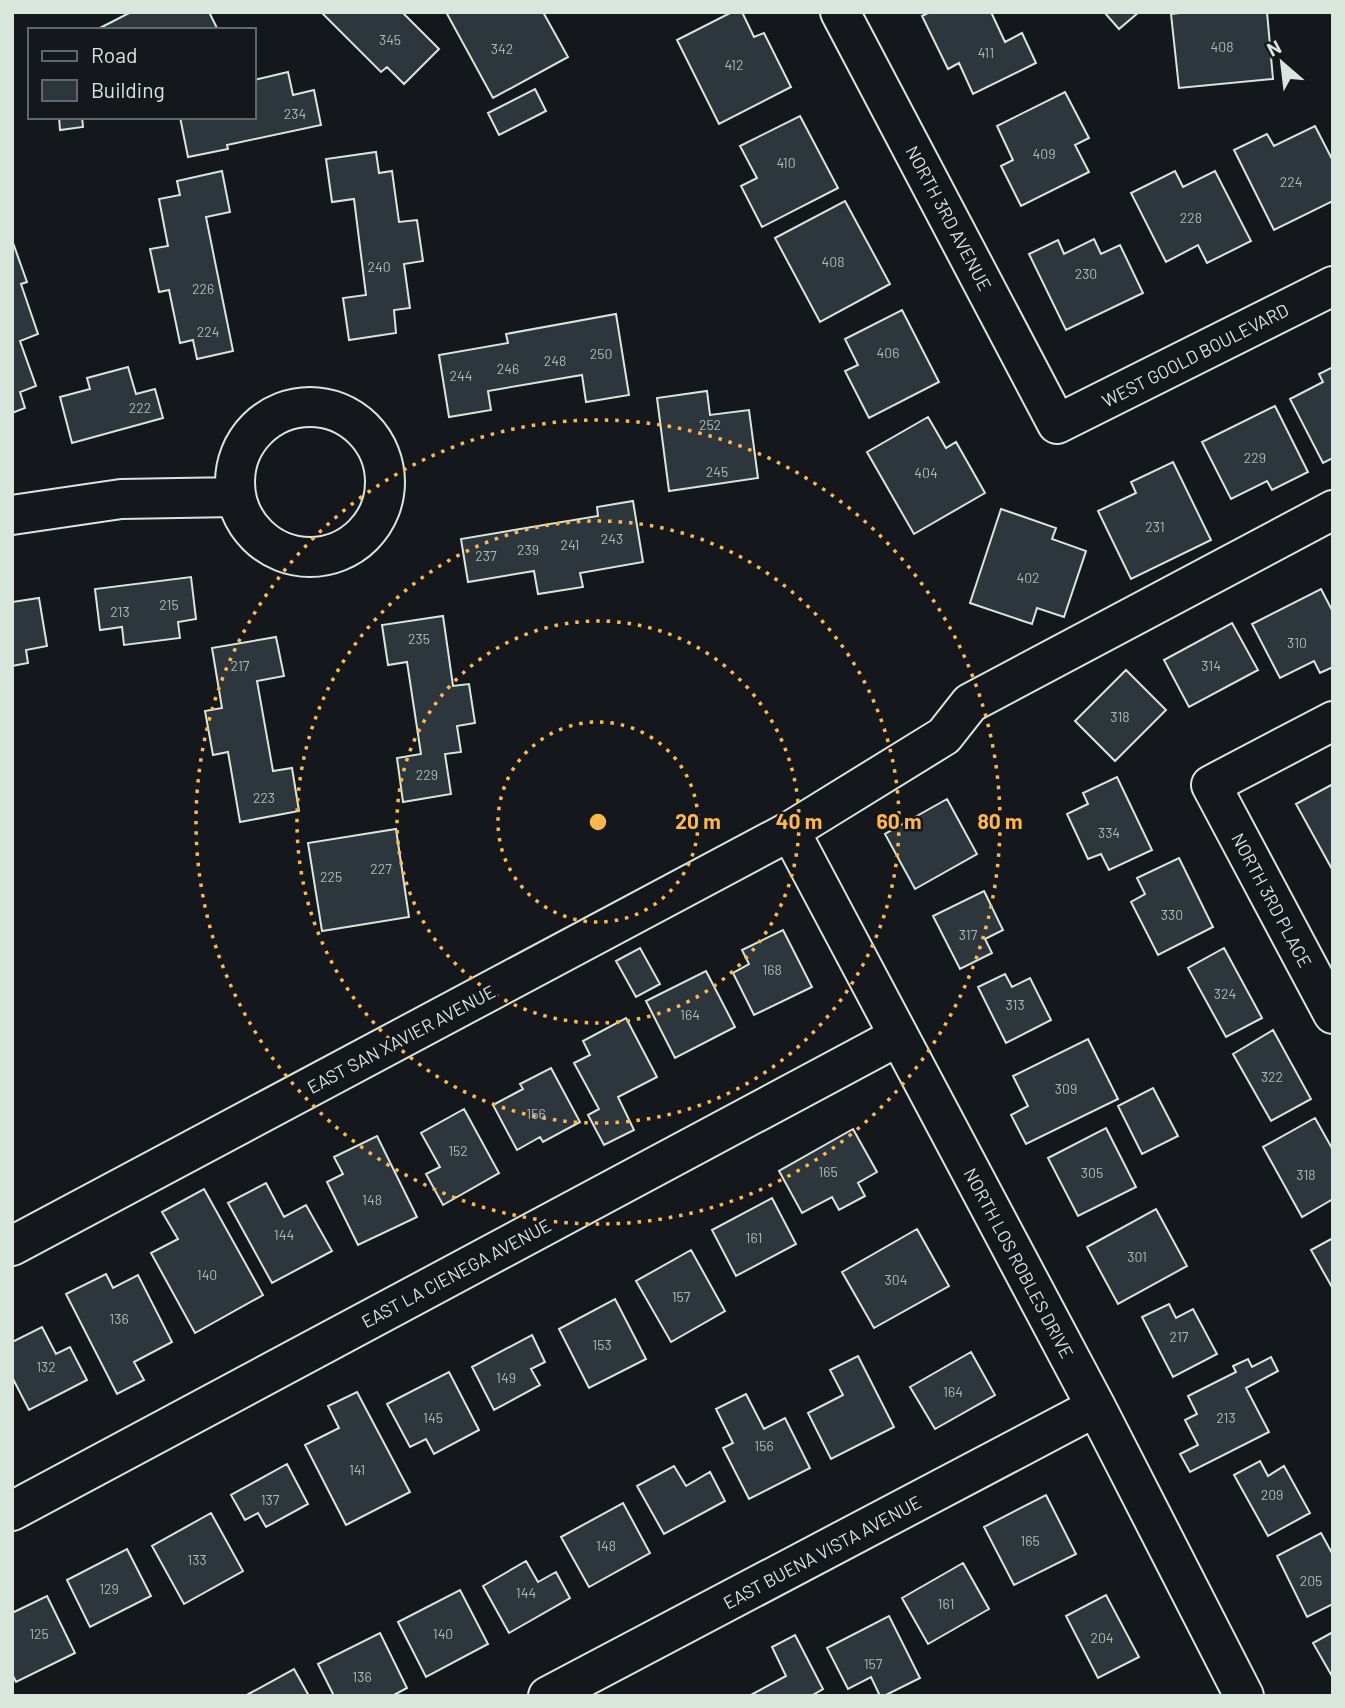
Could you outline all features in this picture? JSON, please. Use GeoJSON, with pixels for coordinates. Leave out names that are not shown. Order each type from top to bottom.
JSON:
{"type":"FeatureCollection","features":[{"type":"Feature","properties":{"kind":"street","name":"NORTH 3RD AVENUE"},"geometry":{"type":"LineString","coordinates":[[841,12],[1057,424]]}},
{"type":"Feature","properties":{"kind":"street","name":"WEST GOOLD BOULEVARD"},"geometry":{"type":"LineString","coordinates":[[1057,424],[1333,286]]}},
{"type":"Feature","properties":{"kind":"street"},"geometry":{"type":"LineString","coordinates":[[12,515],[121,499],[235,497]]}},
{"type":"Feature","properties":{"kind":"street","name":"EAST SAN XAVIER AVENUE"},"geometry":{"type":"LineString","coordinates":[[12,1245],[790,831],[944,736],[970,703],[1333,510]]}},
{"type":"Feature","properties":{"kind":"street","name":"NORTH 3RD PLACE"},"geometry":{"type":"LineString","coordinates":[[1333,721],[1211,785],[1333,1014]]}},
{"type":"Feature","properties":{"kind":"street","name":"NORTH LOS ROBLES DRIVE"},"geometry":{"type":"LineString","coordinates":[[790,831],[1096,1407],[1244,1696]]}},
{"type":"Feature","properties":{"kind":"street","name":"EAST LA CIENEGA AVENUE"},"geometry":{"type":"LineString","coordinates":[[12,1511],[899,1036]]}},
{"type":"Feature","properties":{"kind":"street","name":"EAST BUENA VISTA AVENUE"},"geometry":{"type":"LineString","coordinates":[[548,1696],[1096,1407]]}},
{"type":"Feature","properties":{"kind":"building"},"geometry":{"type":"Polygon","coordinates":[[[131,12],[209,12],[217,28],[100,28],[131,12]]]}},
{"type":"Feature","properties":{"kind":"building"},"geometry":{"type":"Polygon","coordinates":[[[321,12],[402,12],[439,49],[404,84],[387,67],[381,72],[321,12]]]}},
{"type":"Feature","properties":{"kind":"building"},"geometry":{"type":"Polygon","coordinates":[[[446,12],[543,12],[568,57],[493,98],[446,12]]]}},
{"type":"Feature","properties":{"kind":"building"},"geometry":{"type":"Polygon","coordinates":[[[732,12],[742,12],[754,37],[764,33],[791,87],[719,124],[677,40],[732,12]]]}},
{"type":"Feature","properties":{"kind":"building"},"geometry":{"type":"Polygon","coordinates":[[[930,12],[991,12],[1005,42],[1022,33],[1036,63],[973,94],[959,63],[948,69],[922,16],[930,12]]]}},
{"type":"Feature","properties":{"kind":"building"},"geometry":{"type":"Polygon","coordinates":[[[1104,12],[1139,12],[1119,29],[1104,12]]]}},
{"type":"Feature","properties":{"kind":"building"},"geometry":{"type":"Polygon","coordinates":[[[1267,12],[1273,79],[1179,88],[1171,14],[1267,12]]]}},
{"type":"Feature","properties":{"kind":"building"},"geometry":{"type":"Polygon","coordinates":[[[288,72],[293,95],[314,90],[321,125],[227,145],[228,149],[188,157],[180,119],[256,119],[256,80],[288,72]]]}},
{"type":"Feature","properties":{"kind":"building"},"geometry":{"type":"Polygon","coordinates":[[[535,89],[546,111],[499,135],[488,113],[535,89]]]}},
{"type":"Feature","properties":{"kind":"building"},"geometry":{"type":"Polygon","coordinates":[[[1065,92],[1089,138],[1075,145],[1089,172],[1021,206],[1001,166],[1013,160],[997,126],[1065,92]]]}},
{"type":"Feature","properties":{"kind":"building"},"geometry":{"type":"Polygon","coordinates":[[[800,116],[838,188],[762,227],[741,186],[757,178],[740,146],[800,116]]]}},
{"type":"Feature","properties":{"kind":"building"},"geometry":{"type":"Polygon","coordinates":[[[59,119],[82,119],[83,127],[60,130],[59,119]]]}},
{"type":"Feature","properties":{"kind":"building"},"geometry":{"type":"Polygon","coordinates":[[[1315,126],[1333,161],[1333,201],[1274,230],[1234,150],[1267,134],[1274,146],[1315,126]]]}},
{"type":"Feature","properties":{"kind":"building"},"geometry":{"type":"Polygon","coordinates":[[[376,152],[379,173],[392,171],[399,222],[417,220],[423,261],[404,264],[410,308],[394,310],[396,333],[349,340],[343,298],[366,295],[354,199],[332,202],[326,159],[376,152]]]}},
{"type":"Feature","properties":{"kind":"building"},"geometry":{"type":"Polygon","coordinates":[[[222,171],[230,212],[206,217],[233,351],[197,359],[193,340],[180,343],[169,290],[159,292],[150,249],[168,246],[159,199],[180,195],[177,181],[222,171]]]}},
{"type":"Feature","properties":{"kind":"building"},"geometry":{"type":"Polygon","coordinates":[[[1175,171],[1183,187],[1215,171],[1251,241],[1207,263],[1198,245],[1166,262],[1131,193],[1175,171]]]}},
{"type":"Feature","properties":{"kind":"building"},"geometry":{"type":"Polygon","coordinates":[[[845,201],[890,284],[820,322],[775,238],[845,201]]]}},
{"type":"Feature","properties":{"kind":"building"},"geometry":{"type":"Polygon","coordinates":[[[1094,239],[1101,254],[1120,245],[1143,293],[1066,330],[1029,254],[1058,240],[1064,254],[1094,239]]]}},
{"type":"Feature","properties":{"kind":"building"},"geometry":{"type":"Polygon","coordinates":[[[12,240],[27,282],[21,284],[38,334],[20,341],[36,386],[20,392],[25,408],[12,413],[12,240]]]}},
{"type":"Feature","properties":{"kind":"building"},"geometry":{"type":"Polygon","coordinates":[[[902,310],[939,382],[869,418],[845,371],[858,365],[845,339],[902,310]]]}},
{"type":"Feature","properties":{"kind":"building"},"geometry":{"type":"Polygon","coordinates":[[[616,314],[629,395],[586,402],[582,375],[488,391],[491,410],[449,417],[439,355],[508,343],[506,334],[616,314]]]}},
{"type":"Feature","properties":{"kind":"building"},"geometry":{"type":"Polygon","coordinates":[[[128,367],[136,394],[155,389],[163,418],[72,443],[60,397],[90,389],[87,378],[128,367]]]}},
{"type":"Feature","properties":{"kind":"building"},"geometry":{"type":"Polygon","coordinates":[[[1333,367],[1333,458],[1323,463],[1290,399],[1323,382],[1319,374],[1333,367]]]}},
{"type":"Feature","properties":{"kind":"building"},"geometry":{"type":"Polygon","coordinates":[[[707,391],[710,415],[749,410],[758,478],[669,491],[657,398],[707,391]]]}},
{"type":"Feature","properties":{"kind":"building"},"geometry":{"type":"Polygon","coordinates":[[[1275,406],[1308,472],[1272,490],[1267,481],[1231,499],[1202,442],[1275,406]]]}},
{"type":"Feature","properties":{"kind":"building"},"geometry":{"type":"Polygon","coordinates":[[[928,417],[946,448],[956,442],[985,493],[914,534],[867,452],[928,417]]]}},
{"type":"Feature","properties":{"kind":"building"},"geometry":{"type":"Polygon","coordinates":[[[1173,462],[1211,540],[1131,579],[1098,511],[1136,493],[1131,482],[1173,462]]]}},
{"type":"Feature","properties":{"kind":"building"},"geometry":{"type":"Polygon","coordinates":[[[633,501],[643,562],[580,573],[583,587],[538,594],[534,571],[468,582],[461,539],[598,516],[597,507],[633,501]]]}},
{"type":"Feature","properties":{"kind":"building"},"geometry":{"type":"Polygon","coordinates":[[[1001,509],[1056,528],[1052,539],[1086,551],[1064,617],[1037,608],[1032,624],[970,603],[1001,509]]]}},
{"type":"Feature","properties":{"kind":"building"},"geometry":{"type":"Polygon","coordinates":[[[191,577],[196,619],[178,622],[180,638],[124,645],[122,627],[100,630],[95,589],[191,577]]]}},
{"type":"Feature","properties":{"kind":"building"},"geometry":{"type":"Polygon","coordinates":[[[1321,589],[1333,612],[1333,667],[1320,673],[1314,661],[1280,678],[1252,624],[1321,589]]]}},
{"type":"Feature","properties":{"kind":"building"},"geometry":{"type":"Polygon","coordinates":[[[39,598],[47,646],[26,650],[28,663],[12,666],[12,602],[39,598]]]}},
{"type":"Feature","properties":{"kind":"building"},"geometry":{"type":"Polygon","coordinates":[[[443,616],[453,686],[469,684],[475,723],[457,726],[461,752],[445,754],[451,794],[403,802],[397,758],[421,754],[407,662],[388,665],[382,625],[443,616]]]}},
{"type":"Feature","properties":{"kind":"building"},"geometry":{"type":"Polygon","coordinates":[[[1232,623],[1258,670],[1189,707],[1164,660],[1232,623]]]}},
{"type":"Feature","properties":{"kind":"building"},"geometry":{"type":"Polygon","coordinates":[[[276,637],[284,676],[257,681],[273,771],[292,768],[299,811],[240,822],[228,752],[213,755],[205,711],[222,708],[212,648],[276,637]]]}},
{"type":"Feature","properties":{"kind":"building"},"geometry":{"type":"Polygon","coordinates":[[[1126,670],[1166,710],[1115,761],[1075,721],[1126,670]]]}},
{"type":"Feature","properties":{"kind":"building"},"geometry":{"type":"Polygon","coordinates":[[[1117,777],[1152,850],[1109,870],[1101,854],[1088,859],[1067,814],[1088,804],[1083,793],[1117,777]]]}},
{"type":"Feature","properties":{"kind":"building"},"geometry":{"type":"Polygon","coordinates":[[[1333,784],[1333,871],[1296,804],[1333,784]]]}},
{"type":"Feature","properties":{"kind":"building"},"geometry":{"type":"Polygon","coordinates":[[[947,799],[977,854],[915,889],[885,834],[947,799]]]}},
{"type":"Feature","properties":{"kind":"building"},"geometry":{"type":"Polygon","coordinates":[[[396,829],[409,917],[322,931],[308,843],[396,829]]]}},
{"type":"Feature","properties":{"kind":"building"},"geometry":{"type":"Polygon","coordinates":[[[1179,858],[1213,927],[1158,955],[1131,902],[1145,894],[1137,878],[1179,858]]]}},
{"type":"Feature","properties":{"kind":"building"},"geometry":{"type":"Polygon","coordinates":[[[984,891],[1003,930],[985,939],[992,953],[960,969],[933,916],[984,891]]]}},
{"type":"Feature","properties":{"kind":"building"},"geometry":{"type":"Polygon","coordinates":[[[783,930],[812,987],[754,1015],[733,973],[749,964],[742,950],[783,930]]]}},
{"type":"Feature","properties":{"kind":"building"},"geometry":{"type":"Polygon","coordinates":[[[640,948],[660,984],[636,997],[616,961],[640,948]]]}},
{"type":"Feature","properties":{"kind":"building"},"geometry":{"type":"Polygon","coordinates":[[[1224,948],[1262,1018],[1226,1037],[1188,968],[1224,948]]]}},
{"type":"Feature","properties":{"kind":"building"},"geometry":{"type":"Polygon","coordinates":[[[706,971],[735,1027],[675,1058],[646,1001],[706,971]]]}},
{"type":"Feature","properties":{"kind":"building"},"geometry":{"type":"Polygon","coordinates":[[[1005,974],[1012,987],[1030,978],[1051,1020],[1006,1043],[978,987],[1005,974]]]}},
{"type":"Feature","properties":{"kind":"building"},"geometry":{"type":"Polygon","coordinates":[[[626,1018],[657,1077],[618,1097],[634,1130],[604,1145],[588,1115],[599,1109],[574,1063],[590,1055],[583,1041],[626,1018]]]}},
{"type":"Feature","properties":{"kind":"building"},"geometry":{"type":"Polygon","coordinates":[[[1273,1030],[1311,1099],[1271,1121],[1233,1054],[1273,1030]]]}},
{"type":"Feature","properties":{"kind":"building"},"geometry":{"type":"Polygon","coordinates":[[[1088,1039],[1118,1099],[1026,1144],[1011,1115],[1028,1106],[1013,1076],[1088,1039]]]}},
{"type":"Feature","properties":{"kind":"building"},"geometry":{"type":"Polygon","coordinates":[[[551,1068],[580,1122],[543,1142],[540,1137],[517,1150],[493,1105],[523,1089],[520,1084],[551,1068]]]}},
{"type":"Feature","properties":{"kind":"building"},"geometry":{"type":"Polygon","coordinates":[[[1153,1088],[1178,1136],[1142,1154],[1118,1106],[1153,1088]]]}},
{"type":"Feature","properties":{"kind":"building"},"geometry":{"type":"Polygon","coordinates":[[[464,1109],[499,1173],[443,1205],[426,1174],[440,1167],[421,1133],[464,1109]]]}},
{"type":"Feature","properties":{"kind":"building"},"geometry":{"type":"Polygon","coordinates":[[[1315,1118],[1333,1150],[1333,1199],[1302,1217],[1263,1147],[1315,1118]]]}},
{"type":"Feature","properties":{"kind":"building"},"geometry":{"type":"Polygon","coordinates":[[[1106,1128],[1136,1187],[1078,1216],[1048,1158],[1106,1128]]]}},
{"type":"Feature","properties":{"kind":"building"},"geometry":{"type":"Polygon","coordinates":[[[853,1129],[877,1172],[858,1183],[865,1196],[839,1210],[832,1197],[802,1213],[779,1171],[853,1129]]]}},
{"type":"Feature","properties":{"kind":"building"},"geometry":{"type":"Polygon","coordinates":[[[377,1136],[417,1217],[358,1245],[327,1182],[343,1174],[334,1157],[377,1136]]]}},
{"type":"Feature","properties":{"kind":"building"},"geometry":{"type":"Polygon","coordinates":[[[266,1183],[284,1217],[306,1205],[332,1251],[272,1283],[228,1203],[266,1183]]]}},
{"type":"Feature","properties":{"kind":"building"},"geometry":{"type":"Polygon","coordinates":[[[204,1189],[263,1295],[195,1333],[151,1253],[178,1239],[162,1212],[204,1189]]]}},
{"type":"Feature","properties":{"kind":"building"},"geometry":{"type":"Polygon","coordinates":[[[772,1198],[796,1244],[736,1276],[712,1230],[772,1198]]]}},
{"type":"Feature","properties":{"kind":"building"},"geometry":{"type":"Polygon","coordinates":[[[1156,1209],[1187,1266],[1118,1304],[1087,1247],[1156,1209]]]}},
{"type":"Feature","properties":{"kind":"building"},"geometry":{"type":"Polygon","coordinates":[[[917,1229],[949,1286],[874,1328],[842,1272],[917,1229]]]}},
{"type":"Feature","properties":{"kind":"building"},"geometry":{"type":"Polygon","coordinates":[[[1333,1238],[1333,1289],[1311,1250],[1333,1238]]]}},
{"type":"Feature","properties":{"kind":"building"},"geometry":{"type":"Polygon","coordinates":[[[691,1250],[725,1311],[671,1342],[636,1281],[691,1250]]]}},
{"type":"Feature","properties":{"kind":"building"},"geometry":{"type":"Polygon","coordinates":[[[106,1274],[113,1288],[138,1275],[172,1342],[134,1362],[144,1380],[117,1394],[66,1294],[106,1274]]]}},
{"type":"Feature","properties":{"kind":"building"},"geometry":{"type":"Polygon","coordinates":[[[615,1299],[646,1359],[589,1388],[559,1329],[615,1299]]]}},
{"type":"Feature","properties":{"kind":"building"},"geometry":{"type":"Polygon","coordinates":[[[1169,1304],[1176,1318],[1193,1309],[1217,1354],[1173,1377],[1142,1317],[1169,1304]]]}},
{"type":"Feature","properties":{"kind":"building"},"geometry":{"type":"Polygon","coordinates":[[[42,1327],[56,1354],[70,1347],[87,1380],[29,1410],[12,1377],[12,1342],[42,1327]]]}},
{"type":"Feature","properties":{"kind":"building"},"geometry":{"type":"Polygon","coordinates":[[[532,1335],[545,1362],[531,1369],[540,1385],[494,1410],[472,1367],[532,1335]]]}},
{"type":"Feature","properties":{"kind":"building"},"geometry":{"type":"Polygon","coordinates":[[[971,1352],[995,1395],[935,1429],[910,1387],[971,1352]]]}},
{"type":"Feature","properties":{"kind":"building"},"geometry":{"type":"Polygon","coordinates":[[[858,1356],[894,1427],[831,1459],[808,1413],[843,1395],[830,1370],[858,1356]]]}},
{"type":"Feature","properties":{"kind":"building"},"geometry":{"type":"Polygon","coordinates":[[[1271,1357],[1278,1371],[1246,1388],[1269,1432],[1190,1472],[1180,1454],[1198,1445],[1185,1420],[1197,1414],[1188,1396],[1236,1372],[1233,1366],[1248,1359],[1252,1367],[1271,1357]]]}},
{"type":"Feature","properties":{"kind":"building"},"geometry":{"type":"Polygon","coordinates":[[[449,1372],[479,1430],[434,1454],[426,1439],[410,1447],[387,1404],[449,1372]]]}},
{"type":"Feature","properties":{"kind":"building"},"geometry":{"type":"Polygon","coordinates":[[[357,1392],[410,1492],[346,1525],[305,1445],[339,1428],[328,1406],[357,1392]]]}},
{"type":"Feature","properties":{"kind":"building"},"geometry":{"type":"Polygon","coordinates":[[[746,1394],[764,1429],[785,1418],[810,1468],[749,1499],[723,1448],[733,1443],[716,1409],[746,1394]]]}},
{"type":"Feature","properties":{"kind":"building"},"geometry":{"type":"Polygon","coordinates":[[[1260,1461],[1268,1476],[1284,1466],[1310,1513],[1268,1536],[1234,1475],[1260,1461]]]}},
{"type":"Feature","properties":{"kind":"building"},"geometry":{"type":"Polygon","coordinates":[[[287,1464],[308,1504],[266,1527],[258,1513],[245,1520],[231,1495],[287,1464]]]}},
{"type":"Feature","properties":{"kind":"building"},"geometry":{"type":"Polygon","coordinates":[[[674,1466],[686,1486],[710,1472],[725,1501],[664,1534],[637,1486],[674,1466]]]}},
{"type":"Feature","properties":{"kind":"building"},"geometry":{"type":"Polygon","coordinates":[[[1046,1495],[1076,1554],[1014,1585],[984,1527],[1046,1495]]]}},
{"type":"Feature","properties":{"kind":"building"},"geometry":{"type":"Polygon","coordinates":[[[623,1503],[650,1553],[589,1587],[561,1537],[623,1503]]]}},
{"type":"Feature","properties":{"kind":"building"},"geometry":{"type":"Polygon","coordinates":[[[211,1513],[243,1571],[184,1604],[152,1546],[211,1513]]]}},
{"type":"Feature","properties":{"kind":"building"},"geometry":{"type":"Polygon","coordinates":[[[1321,1533],[1333,1555],[1333,1604],[1307,1617],[1277,1556],[1321,1533]]]}},
{"type":"Feature","properties":{"kind":"building"},"geometry":{"type":"Polygon","coordinates":[[[127,1549],[151,1596],[90,1627],[67,1580],[127,1549]]]}},
{"type":"Feature","properties":{"kind":"building"},"geometry":{"type":"Polygon","coordinates":[[[526,1561],[538,1582],[556,1572],[570,1598],[509,1633],[483,1586],[526,1561]]]}},
{"type":"Feature","properties":{"kind":"building"},"geometry":{"type":"Polygon","coordinates":[[[963,1563],[989,1609],[928,1644],[902,1598],[963,1563]]]}},
{"type":"Feature","properties":{"kind":"building"},"geometry":{"type":"Polygon","coordinates":[[[460,1590],[488,1644],[426,1677],[398,1622],[460,1590]]]}},
{"type":"Feature","properties":{"kind":"building"},"geometry":{"type":"Polygon","coordinates":[[[1106,1595],[1139,1657],[1098,1678],[1066,1616],[1106,1595]]]}},
{"type":"Feature","properties":{"kind":"building"},"geometry":{"type":"Polygon","coordinates":[[[47,1596],[75,1653],[16,1682],[12,1674],[12,1613],[47,1596]]]}},
{"type":"Feature","properties":{"kind":"building"},"geometry":{"type":"Polygon","coordinates":[[[889,1616],[920,1678],[884,1696],[880,1696],[871,1677],[848,1689],[827,1648],[889,1616]]]}},
{"type":"Feature","properties":{"kind":"building"},"geometry":{"type":"Polygon","coordinates":[[[1333,1632],[1333,1678],[1313,1643],[1333,1632]]]}},
{"type":"Feature","properties":{"kind":"building"},"geometry":{"type":"Polygon","coordinates":[[[380,1633],[407,1688],[392,1696],[334,1696],[318,1664],[380,1633]]]}},
{"type":"Feature","properties":{"kind":"building"},"geometry":{"type":"Polygon","coordinates":[[[795,1635],[823,1689],[811,1696],[749,1696],[786,1676],[772,1647],[795,1635]]]}},
{"type":"Feature","properties":{"kind":"building"},"geometry":{"type":"Polygon","coordinates":[[[294,1669],[309,1696],[245,1696],[294,1669]]]}}]}
